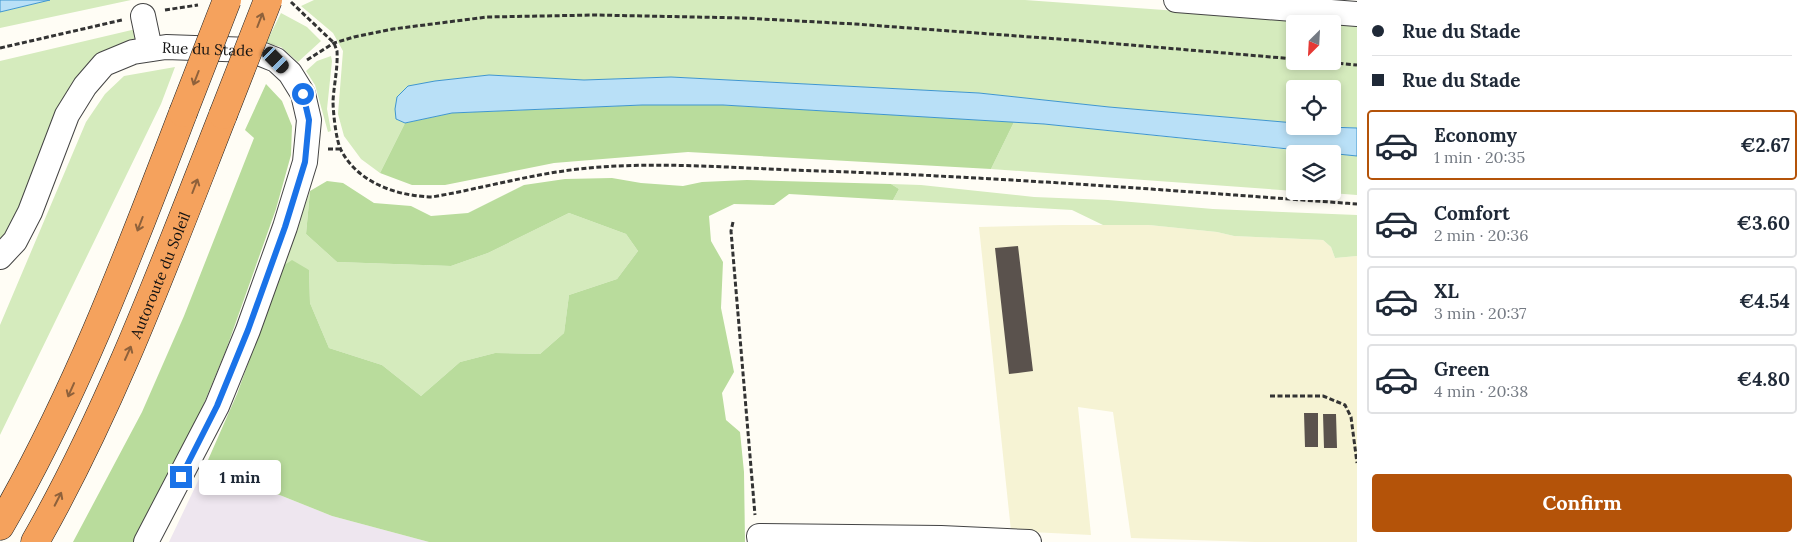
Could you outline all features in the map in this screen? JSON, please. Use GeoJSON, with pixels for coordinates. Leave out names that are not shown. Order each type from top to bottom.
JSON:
{"type":"FeatureCollection","features":[{"type":"Feature","properties":{"kind":"highway"},"geometry":{"type":"LineString","coordinates":[[0,526],[72,389],[135,239],[226,0]]}},
{"type":"Feature","properties":{"kind":"highway","name":"Autoroute du Soleil"},"geometry":{"type":"LineString","coordinates":[[35,542],[100,416],[131,346],[268,0]]}},
{"type":"Feature","properties":{"kind":"street"},"geometry":{"type":"LineString","coordinates":[[1176,0],[1357,14]]}},
{"type":"Feature","properties":{"kind":"street"},"geometry":{"type":"LineString","coordinates":[[143,16],[150,49]]}},
{"type":"Feature","properties":{"kind":"street","name":"Rue du Stade"},"geometry":{"type":"LineString","coordinates":[[0,257],[15,240],[30,212],[67,115],[85,86],[104,64],[133,52],[166,47],[251,50],[276,60],[290,73],[303,94],[309,120],[305,162],[285,227],[248,330],[217,406],[146,542]]}},
{"type":"Feature","properties":{"kind":"street"},"geometry":{"type":"LineString","coordinates":[[760,539],[941,538],[1029,542]]}},
{"type":"Feature","properties":{"kind":"path"},"geometry":{"type":"LineString","coordinates":[[288,0],[334,43],[337,58],[333,100],[340,149],[355,169],[396,193],[432,197],[554,172],[649,165],[857,172],[1097,185],[1357,204]]}},
{"type":"Feature","properties":{"kind":"path"},"geometry":{"type":"LineString","coordinates":[[0,48],[199,5]]}},
{"type":"Feature","properties":{"kind":"path"},"geometry":{"type":"LineString","coordinates":[[290,73],[334,43],[393,28],[487,18],[596,15],[714,17],[827,22],[974,32],[1286,59]]}},
{"type":"Feature","properties":{"kind":"path"},"geometry":{"type":"LineString","coordinates":[[1341,63],[1357,65]]}},
{"type":"Feature","properties":{"kind":"path"},"geometry":{"type":"LineString","coordinates":[[732,222],[736,309],[755,513],[760,539]]}},
{"type":"Feature","properties":{"kind":"path"},"geometry":{"type":"LineString","coordinates":[[1270,396],[1323,396],[1345,405],[1351,417],[1357,462]]}},
{"type":"Feature","properties":{"kind":"shaded area"},"geometry":{"type":"Polygon","coordinates":[[[1149,225],[1217,232],[1234,236],[1323,240],[1331,247],[1335,258],[1357,256],[1357,542],[1255,542],[1131,538],[1113,412],[1078,407],[1091,535],[1011,531],[979,227],[1149,225]]]}},
{"type":"Feature","properties":{"kind":"shaded area"},"geometry":{"type":"Polygon","coordinates":[[[208,460],[215,469],[332,516],[429,542],[169,542],[208,460]]]}},
{"type":"Feature","properties":{"kind":"green space"},"geometry":{"type":"Polygon","coordinates":[[[50,0],[131,0],[0,28],[0,12],[50,0]]]}},
{"type":"Feature","properties":{"kind":"green space"},"geometry":{"type":"Polygon","coordinates":[[[314,0],[1025,0],[1286,19],[1286,70],[1341,70],[1341,23],[1357,24],[1357,128],[1341,127],[1341,80],[1286,80],[1286,122],[1109,107],[979,93],[671,77],[584,80],[489,75],[408,86],[396,119],[405,123],[380,173],[361,159],[344,136],[338,114],[343,51],[333,33],[301,6],[314,0]]]}},
{"type":"Feature","properties":{"kind":"green space"},"geometry":{"type":"Polygon","coordinates":[[[281,13],[307,27],[321,41],[298,62],[281,47],[266,43],[281,13]]]}},
{"type":"Feature","properties":{"kind":"green space"},"geometry":{"type":"Polygon","coordinates":[[[136,29],[141,42],[118,48],[17,219],[0,241],[0,61],[136,29]]]}},
{"type":"Feature","properties":{"kind":"green space"},"geometry":{"type":"Polygon","coordinates":[[[331,56],[327,109],[331,131],[328,132],[315,85],[306,71],[317,61],[331,56]]]}},
{"type":"Feature","properties":{"kind":"green space"},"geometry":{"type":"Polygon","coordinates":[[[175,67],[161,104],[0,435],[0,325],[86,122],[105,94],[124,76],[175,67]]]}},
{"type":"Feature","properties":{"kind":"green space"},"geometry":{"type":"Polygon","coordinates":[[[266,84],[282,101],[292,126],[291,155],[276,209],[226,350],[197,420],[136,542],[73,542],[142,412],[184,316],[254,138],[245,130],[266,84]]]}},
{"type":"Feature","properties":{"kind":"green space"},"geometry":{"type":"Polygon","coordinates":[[[642,105],[723,105],[1014,122],[991,169],[688,152],[554,163],[445,185],[412,185],[380,173],[405,123],[452,113],[642,105]]]}},
{"type":"Feature","properties":{"kind":"green space"},"geometry":{"type":"Polygon","coordinates":[[[1014,122],[1044,124],[1286,149],[1286,190],[991,169],[1014,122]]]}},
{"type":"Feature","properties":{"kind":"green space"},"geometry":{"type":"Polygon","coordinates":[[[1341,155],[1357,156],[1357,195],[1341,194],[1341,155]]]}},
{"type":"Feature","properties":{"kind":"green space"},"geometry":{"type":"Polygon","coordinates":[[[612,178],[641,183],[683,186],[702,182],[747,180],[891,184],[899,189],[893,200],[789,194],[774,205],[734,204],[709,216],[711,241],[723,262],[721,308],[734,372],[722,393],[726,420],[740,432],[744,472],[745,542],[429,542],[332,516],[215,469],[208,460],[237,394],[283,266],[292,260],[309,270],[310,303],[329,348],[382,365],[421,396],[460,362],[495,353],[540,354],[564,333],[569,295],[617,279],[638,251],[626,234],[569,213],[488,253],[451,266],[337,262],[306,234],[310,191],[327,181],[343,183],[374,203],[411,206],[431,216],[468,213],[524,185],[565,179],[612,178]]]}},
{"type":"Feature","properties":{"kind":"green space"},"geometry":{"type":"Polygon","coordinates":[[[891,184],[921,185],[1034,197],[1108,200],[1213,209],[1357,215],[1357,256],[1335,258],[1331,247],[1323,240],[1234,236],[1217,232],[1149,225],[1103,225],[1072,210],[893,200],[899,189],[891,184]]]}},
{"type":"Feature","properties":{"kind":"green space"},"geometry":{"type":"Polygon","coordinates":[[[310,191],[306,234],[337,262],[451,266],[488,253],[569,213],[626,234],[638,251],[617,279],[569,295],[564,333],[540,354],[495,353],[460,362],[421,396],[382,365],[329,348],[310,303],[309,270],[283,266],[310,191]]]}},
{"type":"Feature","properties":{"kind":"water"},"geometry":{"type":"Polygon","coordinates":[[[0,0],[50,0],[0,12],[0,0]]]}},
{"type":"Feature","properties":{"kind":"water"},"geometry":{"type":"Polygon","coordinates":[[[489,75],[584,80],[671,77],[979,93],[1109,107],[1286,122],[1286,135],[1341,135],[1341,127],[1357,128],[1357,156],[1341,154],[1341,145],[1286,145],[1286,149],[1044,124],[723,105],[642,105],[452,113],[405,123],[396,119],[397,97],[408,86],[489,75]]]}},
{"type":"Feature","properties":{"kind":"building"},"geometry":{"type":"Polygon","coordinates":[[[1018,246],[1033,371],[1009,374],[995,248],[1018,246]]]}},
{"type":"Feature","properties":{"kind":"building"},"geometry":{"type":"Polygon","coordinates":[[[1304,413],[1318,413],[1318,447],[1305,447],[1304,413]]]}},
{"type":"Feature","properties":{"kind":"building"},"geometry":{"type":"Polygon","coordinates":[[[1323,414],[1336,414],[1337,448],[1324,448],[1323,414]]]}},
{"type":"Feature","properties":{"kind":"route"},"geometry":{"type":"LineString","coordinates":[[181,477],[217,406],[248,330],[285,227],[305,162],[309,120],[303,94]]}}]}
